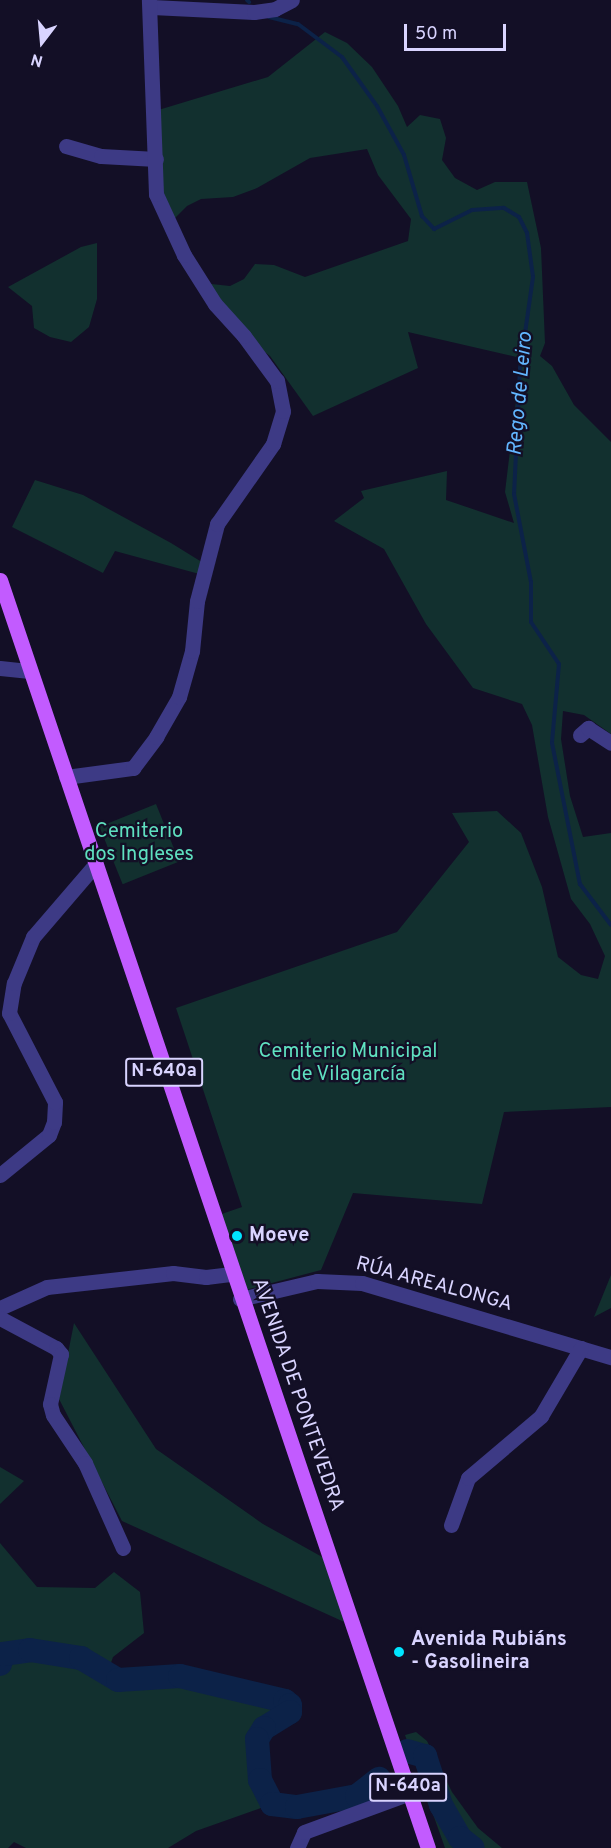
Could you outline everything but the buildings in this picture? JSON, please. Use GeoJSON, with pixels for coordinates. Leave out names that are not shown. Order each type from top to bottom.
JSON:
{"type":"FeatureCollection","features":[{"type":"Feature","properties":{"kind":"main road","name":"AVENIDA DE PONTEVEDRA"},"geometry":{"type":"LineString","coordinates":[[0,580],[240,1299],[428,1848]]}},
{"type":"Feature","properties":{"kind":"street"},"geometry":{"type":"LineString","coordinates":[[66,777],[133,768],[156,737],[179,697],[192,651],[197,601],[216,524],[273,444],[283,411],[277,381],[244,336],[215,304],[184,255],[156,194],[151,3],[254,12],[275,9],[292,0]]}},
{"type":"Feature","properties":{"kind":"street"},"geometry":{"type":"LineString","coordinates":[[66,146],[101,156],[156,159]]}},
{"type":"Feature","properties":{"kind":"street"},"geometry":{"type":"LineString","coordinates":[[0,668],[30,671]]}},
{"type":"Feature","properties":{"kind":"street"},"geometry":{"type":"LineString","coordinates":[[580,735],[588,728],[611,743]]}},
{"type":"Feature","properties":{"kind":"street"},"geometry":{"type":"LineString","coordinates":[[0,1175],[49,1135],[54,1122],[55,1102],[9,1013],[12,995],[33,937],[95,865]]}},
{"type":"Feature","properties":{"kind":"street"},"geometry":{"type":"LineString","coordinates":[[0,1308],[47,1287],[173,1273],[206,1277],[232,1274]]}},
{"type":"Feature","properties":{"kind":"street","name":"RÚA AREALONGA"},"geometry":{"type":"LineString","coordinates":[[240,1299],[316,1281],[362,1283],[611,1357]]}},
{"type":"Feature","properties":{"kind":"street"},"geometry":{"type":"LineString","coordinates":[[0,1318],[56,1348],[61,1354],[50,1404],[53,1415],[85,1463],[123,1548]]}},
{"type":"Feature","properties":{"kind":"street"},"geometry":{"type":"LineString","coordinates":[[451,1526],[468,1478],[541,1416],[581,1348]]}},
{"type":"Feature","properties":{"kind":"street"},"geometry":{"type":"LineString","coordinates":[[297,1848],[304,1832],[410,1793]]}},
{"type":"Feature","properties":{"kind":"green space","name":"Cemiterio Municipal de Vilagarcía"},"geometry":{"type":"Polygon","coordinates":[[[325,32],[347,43],[372,67],[398,106],[407,127],[420,115],[440,119],[446,138],[442,160],[455,178],[477,190],[495,182],[527,182],[541,248],[545,343],[540,356],[552,366],[574,405],[611,442],[611,734],[584,715],[563,711],[561,739],[570,796],[583,837],[611,833],[611,1107],[504,1112],[482,1204],[353,1193],[321,1270],[238,1292],[213,1217],[242,1207],[176,1008],[397,932],[469,842],[452,813],[497,811],[521,833],[542,887],[558,957],[581,975],[598,979],[605,956],[590,924],[571,899],[548,817],[532,725],[522,704],[473,688],[426,624],[384,549],[334,521],[364,498],[361,491],[447,471],[446,500],[514,523],[505,492],[521,358],[408,332],[418,368],[313,416],[270,356],[244,336],[202,283],[230,286],[244,279],[255,264],[274,265],[305,277],[408,241],[411,219],[378,175],[367,149],[310,158],[257,188],[233,197],[201,199],[187,206],[170,223],[156,194],[155,111],[268,77],[325,32]]]}},
{"type":"Feature","properties":{"kind":"green space"},"geometry":{"type":"Polygon","coordinates":[[[97,243],[97,299],[89,327],[71,342],[50,337],[34,328],[32,306],[8,287],[81,247],[97,243]]]}},
{"type":"Feature","properties":{"kind":"green space"},"geometry":{"type":"Polygon","coordinates":[[[35,480],[83,495],[171,543],[205,564],[203,575],[115,551],[103,573],[12,527],[35,480]]]}},
{"type":"Feature","properties":{"kind":"green space","name":"Cemiterio dos Ingleses"},"geometry":{"type":"Polygon","coordinates":[[[156,804],[179,861],[123,884],[99,827],[156,804]]]}},
{"type":"Feature","properties":{"kind":"green space"},"geometry":{"type":"Polygon","coordinates":[[[611,1275],[611,1308],[594,1317],[611,1275]]]}},
{"type":"Feature","properties":{"kind":"green space"},"geometry":{"type":"Polygon","coordinates":[[[74,1323],[156,1449],[263,1524],[333,1563],[353,1626],[122,1521],[59,1399],[74,1323]]]}},
{"type":"Feature","properties":{"kind":"green space"},"geometry":{"type":"Polygon","coordinates":[[[0,1467],[24,1481],[0,1504],[0,1467]]]}},
{"type":"Feature","properties":{"kind":"green space"},"geometry":{"type":"Polygon","coordinates":[[[0,1543],[37,1587],[95,1588],[114,1572],[140,1592],[144,1633],[113,1657],[107,1674],[128,1679],[180,1676],[285,1701],[290,1712],[264,1728],[257,1739],[260,1780],[272,1804],[196,1831],[168,1848],[26,1848],[14,1842],[8,1848],[0,1848],[0,1543]]]}},
{"type":"Feature","properties":{"kind":"green space"},"geometry":{"type":"Polygon","coordinates":[[[416,1732],[427,1741],[452,1792],[478,1828],[502,1848],[445,1848],[405,1735],[416,1732]]]}},
{"type":"Feature","properties":{"kind":"waterway","name":"Rego de Leiro"},"geometry":{"type":"LineString","coordinates":[[269,17],[298,24],[342,57],[377,106],[404,155],[422,216],[434,229],[472,210],[504,208],[519,217],[527,233],[533,277],[520,368],[514,494],[531,582],[531,622],[559,664],[552,743],[580,884],[611,925]]}},
{"type":"Feature","properties":{"kind":"waterway"},"geometry":{"type":"LineString","coordinates":[[0,1664],[3,1654],[30,1650],[81,1658],[118,1680],[180,1676],[285,1701],[290,1705],[290,1712],[264,1728],[257,1739],[260,1780],[272,1804],[297,1807],[357,1796],[379,1779]]}},
{"type":"Feature","properties":{"kind":"waterway"},"geometry":{"type":"LineString","coordinates":[[407,1751],[425,1756],[441,1805],[460,1838],[473,1848]]}},
{"type":"Feature","properties":{"kind":"place","name":"Moeve"},"geometry":{"type":"Point","coordinates":[237,1236]}},
{"type":"Feature","properties":{"kind":"place","name":"Avenida Rubiáns - Gasolineira"},"geometry":{"type":"Point","coordinates":[399,1652]}}]}
